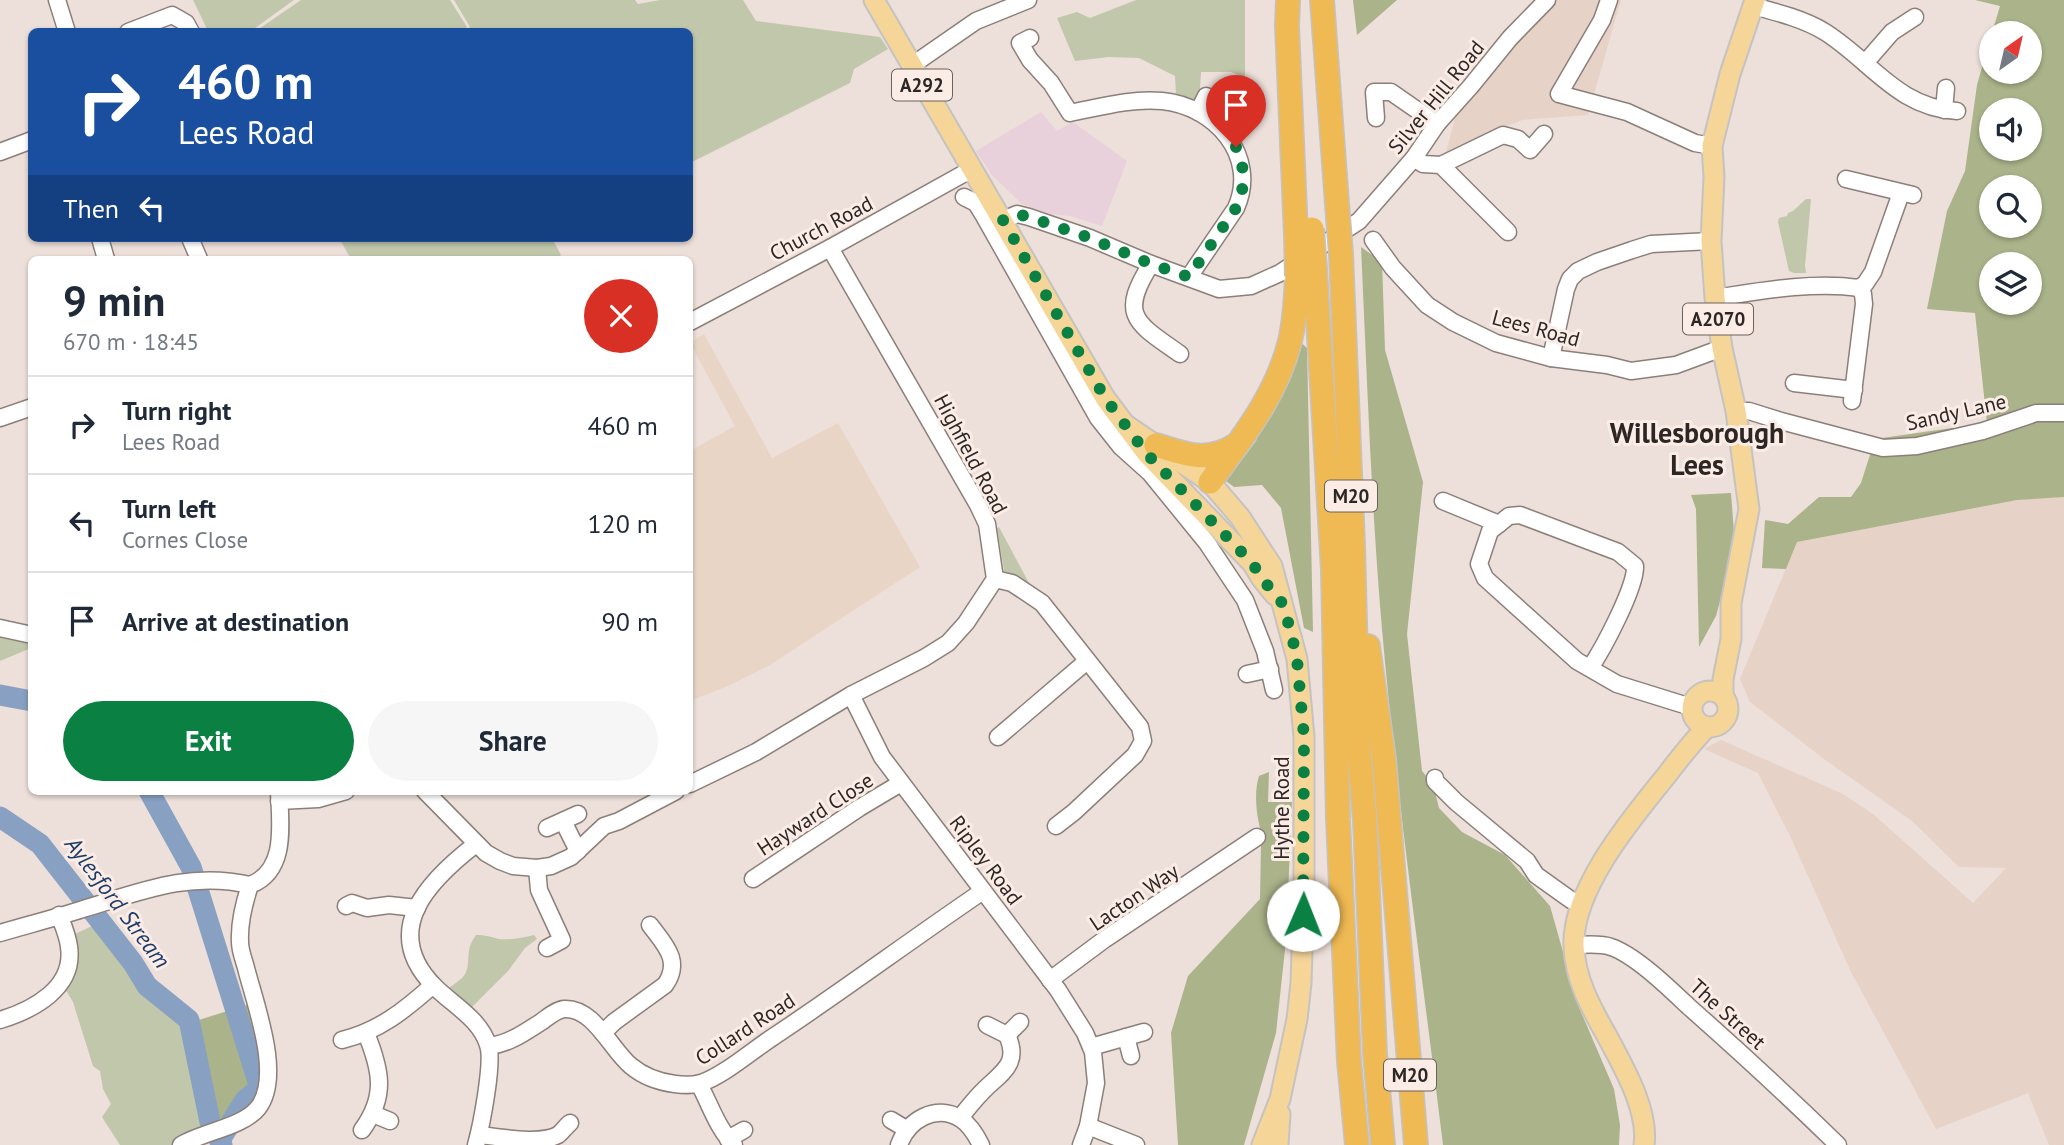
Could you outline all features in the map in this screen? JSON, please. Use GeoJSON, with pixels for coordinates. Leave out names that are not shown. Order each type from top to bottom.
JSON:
{"type":"FeatureCollection","features":[{"type":"Feature","properties":{"kind":"highway","name":"M20"},"geometry":{"type":"LineString","coordinates":[[1288,0],[1287,26],[1304,232]]}},
{"type":"Feature","properties":{"kind":"highway","name":"M20"},"geometry":{"type":"LineString","coordinates":[[1295,0],[1306,273],[1333,570],[1338,819],[1349,1060],[1357,1145]]}},
{"type":"Feature","properties":{"kind":"highway","name":"M20"},"geometry":{"type":"LineString","coordinates":[[1322,0],[1349,219],[1341,254],[1358,738],[1365,822],[1374,1054],[1383,1145]]}},
{"type":"Feature","properties":{"kind":"highway","name":"M20"},"geometry":{"type":"LineString","coordinates":[[1210,482],[1263,406],[1281,369],[1306,273]]}},
{"type":"Feature","properties":{"kind":"highway"},"geometry":{"type":"LineString","coordinates":[[1156,445],[1182,453],[1209,456],[1217,455],[1238,443]]}},
{"type":"Feature","properties":{"kind":"highway","name":"M20"},"geometry":{"type":"LineString","coordinates":[[1353,546],[1384,759],[1416,1145]]}},
{"type":"Feature","properties":{"kind":"main road","name":"Hythe Road"},"geometry":{"type":"LineString","coordinates":[[874,0],[1003,220],[1023,272],[1105,398],[1118,431],[1147,454],[1253,564],[1281,601]]}},
{"type":"Feature","properties":{"kind":"main road","name":"A2070"},"geometry":{"type":"LineString","coordinates":[[1723,696],[1723,679],[1731,639],[1731,603],[1749,509],[1736,411],[1722,348],[1715,298],[1711,241],[1713,146],[1730,74],[1754,3]]}},
{"type":"Feature","properties":{"kind":"main road","name":"Hythe Road"},"geometry":{"type":"LineString","coordinates":[[1118,431],[1156,445],[1210,482],[1240,517],[1272,566],[1297,659],[1302,706],[1304,888],[1301,983],[1297,1019],[1280,1099],[1262,1145]]}},
{"type":"Feature","properties":{"kind":"main road"},"geometry":{"type":"LineString","coordinates":[[1210,482],[1207,489],[1209,496],[1241,535],[1253,564]]}},
{"type":"Feature","properties":{"kind":"main road"},"geometry":{"type":"LineString","coordinates":[[1644,1145],[1641,1108],[1619,1058],[1585,994],[1576,967],[1576,923],[1590,885],[1608,853],[1636,812],[1685,752],[1698,712],[1731,639]]}},
{"type":"Feature","properties":{"kind":"main road"},"geometry":{"type":"LineString","coordinates":[[1709,691],[1723,696],[1727,706],[1726,717],[1718,725],[1698,712],[1709,691]]}},
{"type":"Feature","properties":{"kind":"main road","name":"Hythe Road"},"geometry":{"type":"LineString","coordinates":[[1278,1145],[1280,1099]]}},
{"type":"Feature","properties":{"kind":"street"},"geometry":{"type":"LineString","coordinates":[[57,0],[66,28]]}},
{"type":"Feature","properties":{"kind":"street"},"geometry":{"type":"LineString","coordinates":[[911,66],[976,21],[1028,0]]}},
{"type":"Feature","properties":{"kind":"street","name":"Silver Hill Road"},"geometry":{"type":"LineString","coordinates":[[1349,219],[1414,158],[1437,124],[1510,38],[1547,0]]}},
{"type":"Feature","properties":{"kind":"street"},"geometry":{"type":"LineString","coordinates":[[1609,0],[1602,20],[1559,94],[1627,112],[1695,143],[1713,146]]}},
{"type":"Feature","properties":{"kind":"street"},"geometry":{"type":"LineString","coordinates":[[1754,3],[1824,32],[1900,93],[1918,103],[1951,111],[1946,88]]}},
{"type":"Feature","properties":{"kind":"street"},"geometry":{"type":"LineString","coordinates":[[138,28],[172,15],[186,23],[189,28]]}},
{"type":"Feature","properties":{"kind":"street"},"geometry":{"type":"LineString","coordinates":[[1865,63],[1882,42],[1903,34],[1915,17]]}},
{"type":"Feature","properties":{"kind":"street"},"geometry":{"type":"LineString","coordinates":[[1030,38],[1020,43],[1070,113],[1144,100],[1171,102],[1198,112],[1213,122],[1236,147],[1242,162],[1242,192],[1236,208],[1189,277]]}},
{"type":"Feature","properties":{"kind":"street"},"geometry":{"type":"LineString","coordinates":[[1376,118],[1374,92],[1391,92],[1437,124]]}},
{"type":"Feature","properties":{"kind":"street"},"geometry":{"type":"LineString","coordinates":[[1198,112],[1206,96]]}},
{"type":"Feature","properties":{"kind":"street"},"geometry":{"type":"LineString","coordinates":[[1414,158],[1423,164],[1441,165],[1503,135],[1518,139],[1530,150],[1544,134]]}},
{"type":"Feature","properties":{"kind":"street"},"geometry":{"type":"LineString","coordinates":[[0,152],[28,142]]}},
{"type":"Feature","properties":{"kind":"street"},"geometry":{"type":"LineString","coordinates":[[1441,165],[1507,232]]}},
{"type":"Feature","properties":{"kind":"street","name":"Church Road"},"geometry":{"type":"LineString","coordinates":[[693,320],[972,169]]}},
{"type":"Feature","properties":{"kind":"street"},"geometry":{"type":"LineString","coordinates":[[1715,298],[1789,287],[1859,288],[1865,284],[1873,272],[1907,194],[1844,177]]}},
{"type":"Feature","properties":{"kind":"street","name":"Hythe Road"},"geometry":{"type":"LineString","coordinates":[[964,197],[976,203],[1023,272]]}},
{"type":"Feature","properties":{"kind":"street"},"geometry":{"type":"LineString","coordinates":[[1003,220],[1017,214],[1029,217],[1219,289],[1251,286],[1280,273],[1349,219]]}},
{"type":"Feature","properties":{"kind":"street","name":"Lees Road"},"geometry":{"type":"LineString","coordinates":[[1373,240],[1392,268],[1427,305],[1453,323],[1496,343],[1551,358],[1607,365],[1630,371],[1676,365],[1722,348]]}},
{"type":"Feature","properties":{"kind":"street"},"geometry":{"type":"LineString","coordinates":[[1551,358],[1566,289],[1570,279],[1578,271],[1651,244],[1711,241]]}},
{"type":"Feature","properties":{"kind":"street","name":"Highfield Road"},"geometry":{"type":"LineString","coordinates":[[830,248],[978,505],[987,524],[995,579]]}},
{"type":"Feature","properties":{"kind":"street"},"geometry":{"type":"LineString","coordinates":[[1151,264],[1137,285],[1132,307],[1139,322],[1150,333],[1180,354]]}},
{"type":"Feature","properties":{"kind":"street"},"geometry":{"type":"LineString","coordinates":[[1789,383],[1853,395],[1864,304],[1859,288]]}},
{"type":"Feature","properties":{"kind":"street"},"geometry":{"type":"LineString","coordinates":[[0,418],[28,408]]}},
{"type":"Feature","properties":{"kind":"street","name":"Sandy Lane"},"geometry":{"type":"LineString","coordinates":[[1736,411],[1749,411],[1883,448],[1917,446],[1983,431],[2036,414],[2064,413]]}},
{"type":"Feature","properties":{"kind":"street","name":"Hythe Road"},"geometry":{"type":"LineString","coordinates":[[1118,431],[1207,543],[1245,600],[1265,651],[1274,690]]}},
{"type":"Feature","properties":{"kind":"street"},"geometry":{"type":"LineString","coordinates":[[1443,501],[1499,524]]}},
{"type":"Feature","properties":{"kind":"street"},"geometry":{"type":"LineString","coordinates":[[1590,668],[1602,651],[1634,581],[1635,566],[1618,552],[1520,515],[1509,516],[1490,531],[1480,558],[1480,569],[1485,578],[1577,661],[1617,684],[1698,712]]}},
{"type":"Feature","properties":{"kind":"street"},"geometry":{"type":"LineString","coordinates":[[693,783],[756,752],[851,695],[948,643],[966,623],[995,579],[1012,583],[1042,603],[1140,727],[1143,741],[1135,755],[1079,819],[1056,826]]}},
{"type":"Feature","properties":{"kind":"street"},"geometry":{"type":"LineString","coordinates":[[0,628],[28,634]]}},
{"type":"Feature","properties":{"kind":"street"},"geometry":{"type":"LineString","coordinates":[[998,737],[1020,730],[1087,661]]}},
{"type":"Feature","properties":{"kind":"street"},"geometry":{"type":"LineString","coordinates":[[1247,674],[1270,668]]}},
{"type":"Feature","properties":{"kind":"street","name":"Ripley Road"},"geometry":{"type":"LineString","coordinates":[[851,695],[882,757],[1075,1015],[1091,1047],[1096,1068],[1088,1126],[1080,1145]]}},
{"type":"Feature","properties":{"kind":"street"},"geometry":{"type":"LineString","coordinates":[[1435,778],[1456,802],[1527,861],[1536,875],[1571,900],[1582,904]]}},
{"type":"Feature","properties":{"kind":"street","name":"Hayward Close"},"geometry":{"type":"LineString","coordinates":[[752,879],[901,783]]}},
{"type":"Feature","properties":{"kind":"street"},"geometry":{"type":"LineString","coordinates":[[0,933],[162,884],[205,879],[229,880],[250,885],[257,882],[273,866],[280,835],[279,796],[318,799],[332,795]]}},
{"type":"Feature","properties":{"kind":"street"},"geometry":{"type":"LineString","coordinates":[[429,795],[476,844],[500,862],[537,868],[572,858],[604,826],[668,795]]}},
{"type":"Feature","properties":{"kind":"street"},"geometry":{"type":"LineString","coordinates":[[547,828],[571,817],[578,851]]}},
{"type":"Feature","properties":{"kind":"street","name":"Lacton Way"},"geometry":{"type":"LineString","coordinates":[[1050,980],[1112,935],[1245,856],[1257,837]]}},
{"type":"Feature","properties":{"kind":"street"},"geometry":{"type":"LineString","coordinates":[[476,844],[430,886],[417,908],[408,936],[414,959],[433,985],[474,1021],[489,1046],[477,1140],[561,1141],[570,1123]]}},
{"type":"Feature","properties":{"kind":"street"},"geometry":{"type":"LineString","coordinates":[[537,868],[539,890],[562,940],[547,948]]}},
{"type":"Feature","properties":{"kind":"street"},"geometry":{"type":"LineString","coordinates":[[181,1145],[238,1122],[257,1110],[267,1084],[268,1059],[239,944],[242,910],[250,885]]}},
{"type":"Feature","properties":{"kind":"street","name":"Collard Road"},"geometry":{"type":"LineString","coordinates":[[489,1046],[518,1037],[561,1009],[572,1009],[581,1013],[603,1033],[631,1067],[660,1081],[699,1084],[716,1076],[983,891]]}},
{"type":"Feature","properties":{"kind":"street"},"geometry":{"type":"LineString","coordinates":[[346,905],[352,903],[367,908],[389,905],[417,908]]}},
{"type":"Feature","properties":{"kind":"street"},"geometry":{"type":"LineString","coordinates":[[0,1020],[46,999],[65,976],[70,955],[69,943],[59,915]]}},
{"type":"Feature","properties":{"kind":"street"},"geometry":{"type":"LineString","coordinates":[[603,1033],[665,985],[673,971],[671,956],[653,929],[641,942]]}},
{"type":"Feature","properties":{"kind":"street","name":"The Street"},"geometry":{"type":"LineString","coordinates":[[1574,945],[1611,947],[1634,961],[1776,1085],[1838,1145]]}},
{"type":"Feature","properties":{"kind":"street"},"geometry":{"type":"LineString","coordinates":[[342,1040],[366,1033],[400,1013],[433,985]]}},
{"type":"Feature","properties":{"kind":"street"},"geometry":{"type":"LineString","coordinates":[[1007,1035],[1020,1022]]}},
{"type":"Feature","properties":{"kind":"street"},"geometry":{"type":"LineString","coordinates":[[960,1118],[983,1090],[1009,1066],[1011,1047],[1007,1035],[987,1025]]}},
{"type":"Feature","properties":{"kind":"street"},"geometry":{"type":"LineString","coordinates":[[1091,1047],[1144,1032]]}},
{"type":"Feature","properties":{"kind":"street"},"geometry":{"type":"LineString","coordinates":[[362,1130],[373,1114],[379,1095],[379,1074],[366,1033]]}},
{"type":"Feature","properties":{"kind":"street"},"geometry":{"type":"LineString","coordinates":[[1126,1037],[1131,1056]]}},
{"type":"Feature","properties":{"kind":"street"},"geometry":{"type":"LineString","coordinates":[[699,1084],[713,1114],[731,1142],[744,1130]]}},
{"type":"Feature","properties":{"kind":"street"},"geometry":{"type":"LineString","coordinates":[[373,1114],[390,1121]]}},
{"type":"Feature","properties":{"kind":"street"},"geometry":{"type":"LineString","coordinates":[[899,1145],[906,1129],[916,1120],[935,1114],[948,1114],[960,1118],[968,1125],[981,1145]]}},
{"type":"Feature","properties":{"kind":"street"},"geometry":{"type":"LineString","coordinates":[[891,1119],[906,1129]]}},
{"type":"Feature","properties":{"kind":"street"},"geometry":{"type":"LineString","coordinates":[[1088,1126],[1127,1144]]}},
{"type":"Feature","properties":{"kind":"shaded area"},"geometry":{"type":"Polygon","coordinates":[[[1552,0],[1621,0],[1588,115],[1522,120],[1446,152],[1455,118],[1504,52],[1552,0]]]}},
{"type":"Feature","properties":{"kind":"shaded area"},"geometry":{"type":"Polygon","coordinates":[[[1041,112],[1057,131],[1073,122],[1127,161],[1102,226],[1022,204],[991,174],[976,151],[1041,112]]]}},
{"type":"Feature","properties":{"kind":"shaded area"},"geometry":{"type":"Polygon","coordinates":[[[704,334],[772,458],[838,423],[920,567],[770,665],[693,700],[693,449],[735,426],[693,349],[693,341],[704,334]]]}},
{"type":"Feature","properties":{"kind":"shaded area"},"geometry":{"type":"Polygon","coordinates":[[[2064,495],[2064,1145],[2049,1145],[2028,1093],[1936,1129],[1851,972],[1791,838],[1758,773],[1704,749],[1721,740],[1843,794],[1873,814],[1973,903],[2006,868],[1959,867],[1912,821],[1824,759],[1750,702],[1740,679],[1797,542],[2017,500],[2064,495]]]}},
{"type":"Feature","properties":{"kind":"green space"},"geometry":{"type":"Polygon","coordinates":[[[193,0],[294,0],[255,28],[207,28],[193,0]]]}},
{"type":"Feature","properties":{"kind":"green space"},"geometry":{"type":"Polygon","coordinates":[[[301,0],[450,0],[467,27],[466,28],[260,28],[301,0]]]}},
{"type":"Feature","properties":{"kind":"green space"},"geometry":{"type":"Polygon","coordinates":[[[454,0],[635,0],[638,4],[660,0],[743,0],[756,21],[880,37],[888,49],[854,69],[850,83],[693,162],[693,28],[470,27],[454,0]]]}},
{"type":"Feature","properties":{"kind":"green space"},"geometry":{"type":"Polygon","coordinates":[[[1136,0],[1245,0],[1245,78],[1231,72],[1201,72],[1200,88],[1195,100],[1176,95],[1175,76],[1139,58],[1108,57],[1075,61],[1057,18],[1077,12],[1090,18],[1136,0]]]}},
{"type":"Feature","properties":{"kind":"green space"},"geometry":{"type":"Polygon","coordinates":[[[1353,0],[1397,0],[1357,35],[1353,0]]]}},
{"type":"Feature","properties":{"kind":"green space"},"geometry":{"type":"Polygon","coordinates":[[[1975,0],[2064,0],[2064,497],[2017,500],[1797,542],[1786,569],[1762,568],[1765,520],[1788,524],[1819,497],[1851,497],[1861,483],[1875,439],[1987,423],[1975,313],[1927,309],[1947,211],[1965,171],[1979,78],[1979,84],[2042,84],[2042,21],[1996,21],[2000,6],[1975,0]]]}},
{"type":"Feature","properties":{"kind":"green space"},"geometry":{"type":"Polygon","coordinates":[[[1806,199],[1811,199],[1806,273],[1794,273],[1789,271],[1778,222],[1779,218],[1787,216],[1806,199]]]}},
{"type":"Feature","properties":{"kind":"green space"},"geometry":{"type":"Polygon","coordinates":[[[341,242],[554,242],[561,255],[560,256],[349,256],[341,242]]]}},
{"type":"Feature","properties":{"kind":"green space"},"geometry":{"type":"Polygon","coordinates":[[[1361,247],[1382,262],[1385,350],[1423,482],[1407,634],[1422,771],[1433,784],[1439,808],[1462,832],[1505,855],[1550,906],[1578,1005],[1614,1089],[1620,1125],[1619,1145],[1443,1145],[1402,822],[1382,629],[1372,486],[1361,247]]]}},
{"type":"Feature","properties":{"kind":"green space"},"geometry":{"type":"Polygon","coordinates":[[[1298,340],[1307,348],[1313,632],[1304,628],[1281,508],[1262,485],[1234,487],[1226,481],[1256,441],[1298,340]]]}},
{"type":"Feature","properties":{"kind":"green space"},"geometry":{"type":"Polygon","coordinates":[[[1731,493],[1735,545],[1716,616],[1699,647],[1696,509],[1691,495],[1731,493]]]}},
{"type":"Feature","properties":{"kind":"green space"},"geometry":{"type":"Polygon","coordinates":[[[999,527],[1029,583],[1027,585],[1004,571],[997,528],[999,527]]]}},
{"type":"Feature","properties":{"kind":"green space"},"geometry":{"type":"Polygon","coordinates":[[[0,633],[28,640],[28,649],[0,661],[0,633]]]}},
{"type":"Feature","properties":{"kind":"green space"},"geometry":{"type":"Polygon","coordinates":[[[1269,772],[1268,802],[1292,802],[1286,940],[1276,1033],[1244,1145],[1178,1145],[1171,1033],[1188,976],[1260,899],[1261,845],[1264,841],[1259,826],[1256,791],[1259,776],[1269,772]]]}},
{"type":"Feature","properties":{"kind":"green space"},"geometry":{"type":"Polygon","coordinates":[[[92,926],[140,987],[186,1024],[205,1127],[174,1145],[120,1145],[102,1117],[111,1104],[103,1089],[100,1071],[93,1066],[73,1002],[64,987],[71,936],[92,926]]]}},
{"type":"Feature","properties":{"kind":"green space"},"geometry":{"type":"Polygon","coordinates":[[[476,935],[517,939],[534,935],[537,939],[525,948],[508,971],[472,1007],[449,988],[466,972],[470,947],[476,935]]]}},
{"type":"Feature","properties":{"kind":"green space"},"geometry":{"type":"Polygon","coordinates":[[[250,1004],[259,1065],[254,1109],[205,1127],[186,1024],[250,1004]]]}},
{"type":"Feature","properties":{"kind":"waterway"},"geometry":{"type":"LineString","coordinates":[[0,695],[28,700]]}},
{"type":"Feature","properties":{"kind":"waterway"},"geometry":{"type":"LineString","coordinates":[[151,795],[191,867],[260,1088],[245,1100],[222,1137]]}},
{"type":"Feature","properties":{"kind":"waterway","name":"Aylesford Stream"},"geometry":{"type":"LineString","coordinates":[[0,817],[40,844],[133,963],[147,986],[189,1020],[210,1122],[222,1145]]}},
{"type":"Feature","properties":{"kind":"district","name":"Willesborough Lees"},"geometry":{"type":"Point","coordinates":[1697,448]}},
{"type":"Feature","properties":{"kind":"route"},"geometry":{"type":"LineString","coordinates":[[1236,147],[1242,162],[1242,192],[1236,208],[1189,277],[1029,217],[1017,214],[1003,220],[1105,398],[1147,454],[1253,564],[1281,601],[1290,628],[1301,686],[1304,737],[1303,915]]}}]}
